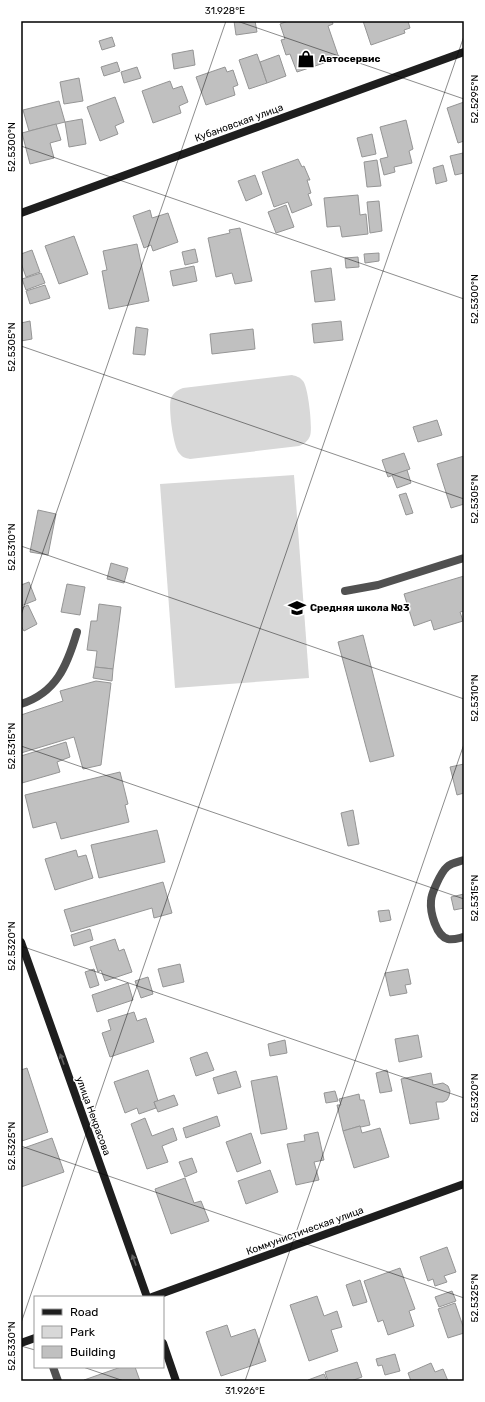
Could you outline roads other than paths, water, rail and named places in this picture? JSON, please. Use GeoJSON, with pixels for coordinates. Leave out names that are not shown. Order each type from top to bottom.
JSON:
{"type":"FeatureCollection","features":[{"type":"Feature","properties":{"kind":"street","name":"Кубановская улица"},"geometry":{"type":"LineString","coordinates":[[21,213],[464,52]]}},
{"type":"Feature","properties":{"kind":"street","name":"улица Некрасова"},"geometry":{"type":"LineString","coordinates":[[21,942],[23,953],[147,1296]]}},
{"type":"Feature","properties":{"kind":"street","name":"Коммунистическая улица"},"geometry":{"type":"LineString","coordinates":[[155,1296],[464,1184]]}},
{"type":"Feature","properties":{"kind":"street"},"geometry":{"type":"LineString","coordinates":[[21,1343],[34,1338]]}},
{"type":"Feature","properties":{"kind":"street"},"geometry":{"type":"LineString","coordinates":[[164,1346],[176,1381]]}},
{"type":"Feature","properties":{"kind":"lane"},"geometry":{"type":"LineString","coordinates":[[345,591],[378,585],[464,558]]}},
{"type":"Feature","properties":{"kind":"lane"},"geometry":{"type":"LineString","coordinates":[[21,704],[34,700],[46,692],[63,670],[70,655],[77,632]]}},
{"type":"Feature","properties":{"kind":"lane"},"geometry":{"type":"LineString","coordinates":[[464,860],[447,867],[442,874],[431,901],[437,930],[441,935],[448,939],[464,937]]}},
{"type":"Feature","properties":{"kind":"lane"},"geometry":{"type":"LineString","coordinates":[[53,1368],[58,1381]]}},
{"type":"Feature","properties":{"kind":"place","name":"Автосервис"},"geometry":{"type":"Point","coordinates":[306,59]}},
{"type":"Feature","properties":{"kind":"place","name":"Средняя школа №3"},"geometry":{"type":"Point","coordinates":[297,608]}}]}
